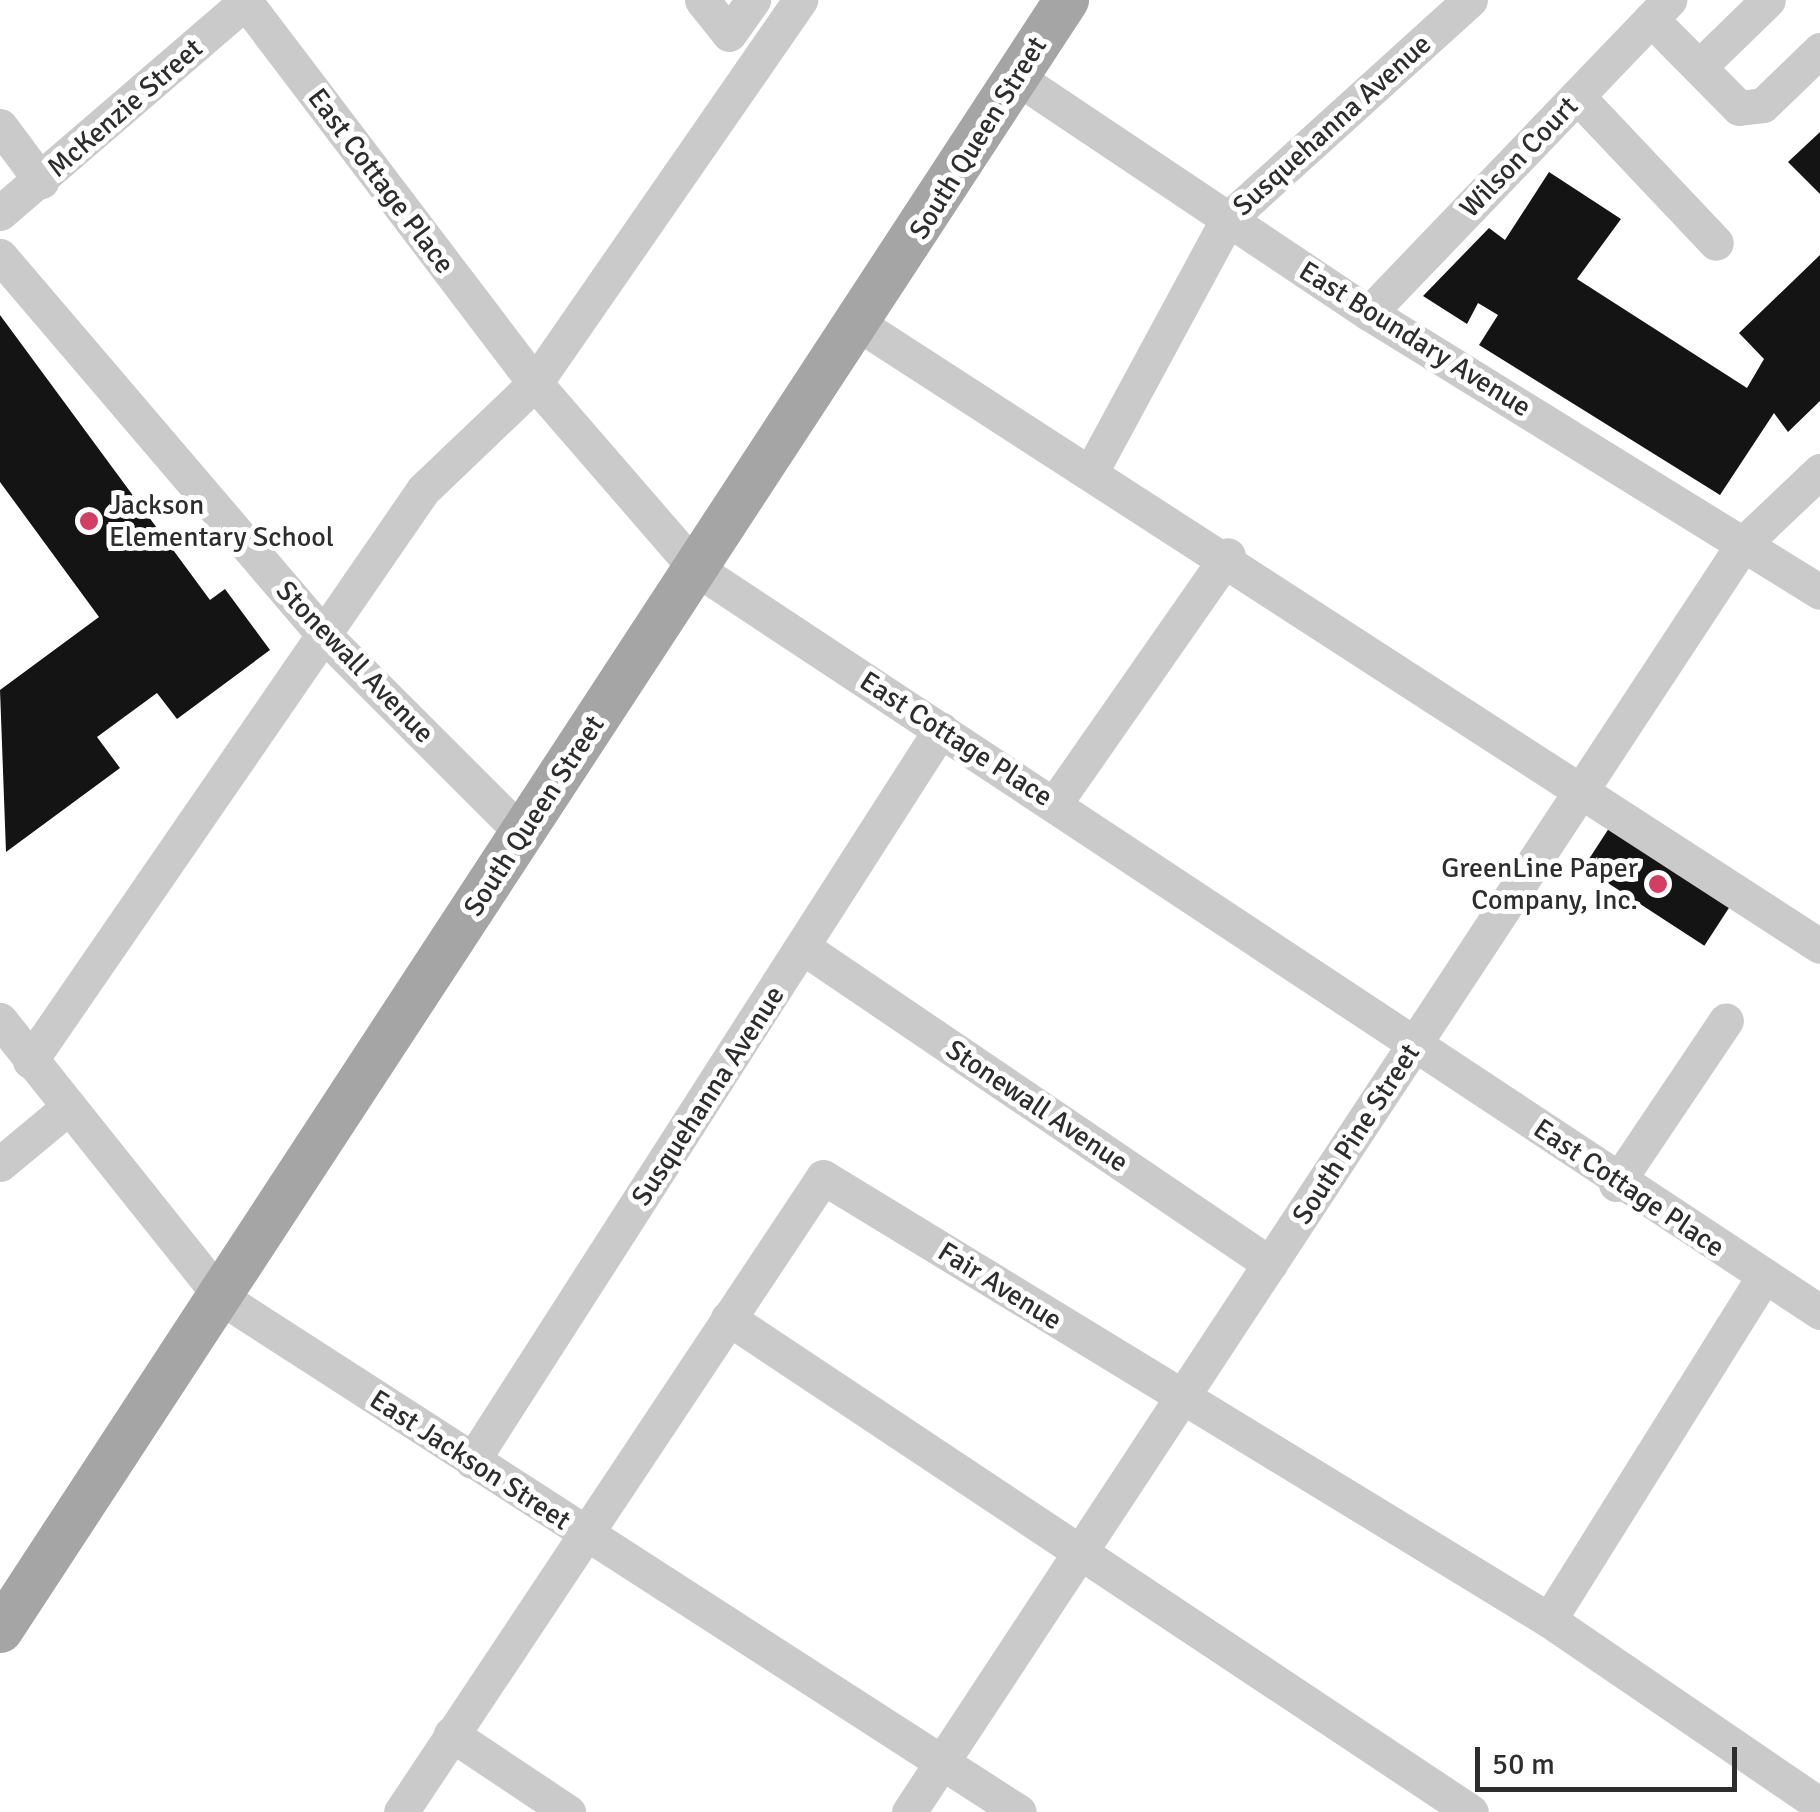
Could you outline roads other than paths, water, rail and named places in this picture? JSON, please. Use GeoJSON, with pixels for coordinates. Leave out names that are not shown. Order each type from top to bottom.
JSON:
{"type":"FeatureCollection","features":[{"type":"Feature","properties":{"kind":"main road","name":"South Queen Street"},"geometry":{"type":"LineString","coordinates":[[0,1630],[222,1298],[695,568],[860,325],[1060,2]]}},
{"type":"Feature","properties":{"kind":"street"},"geometry":{"type":"LineString","coordinates":[[702,0],[730,34],[754,0]]}},
{"type":"Feature","properties":{"kind":"street"},"geometry":{"type":"LineString","coordinates":[[30,1061],[424,490],[535,383],[800,0]]}},
{"type":"Feature","properties":{"kind":"street","name":"Susquehanna Avenue"},"geometry":{"type":"LineString","coordinates":[[1092,470],[1227,220],[1470,0]]}},
{"type":"Feature","properties":{"kind":"street"},"geometry":{"type":"LineString","coordinates":[[1699,67],[1768,0]]}},
{"type":"Feature","properties":{"kind":"street","name":"East Cottage Place"},"geometry":{"type":"LineString","coordinates":[[246,1],[535,383],[695,568],[1418,1042],[1616,1184],[1820,1312]]}},
{"type":"Feature","properties":{"kind":"street","name":"McKenzie Street"},"geometry":{"type":"LineString","coordinates":[[0,213],[41,182],[246,1]]}},
{"type":"Feature","properties":{"kind":"street"},"geometry":{"type":"LineString","coordinates":[[1660,9],[1699,67],[1739,108],[1764,105],[1820,50]]}},
{"type":"Feature","properties":{"kind":"street","name":"Wilson Court"},"geometry":{"type":"LineString","coordinates":[[1370,313],[1660,9]]}},
{"type":"Feature","properties":{"kind":"street","name":"East Boundary Avenue"},"geometry":{"type":"LineString","coordinates":[[1016,77],[1370,313],[1820,592]]}},
{"type":"Feature","properties":{"kind":"street"},"geometry":{"type":"LineString","coordinates":[[1577,96],[1716,243]]}},
{"type":"Feature","properties":{"kind":"street"},"geometry":{"type":"LineString","coordinates":[[0,126],[41,182]]}},
{"type":"Feature","properties":{"kind":"street","name":"Stonewall Avenue"},"geometry":{"type":"LineString","coordinates":[[0,256],[322,633],[522,834]]}},
{"type":"Feature","properties":{"kind":"street"},"geometry":{"type":"LineString","coordinates":[[860,325],[1228,555],[1820,946]]}},
{"type":"Feature","properties":{"kind":"street","name":"South Pine Street"},"geometry":{"type":"LineString","coordinates":[[909,1812],[1418,1042],[1578,788],[1744,543],[1820,471]]}},
{"type":"Feature","properties":{"kind":"street"},"geometry":{"type":"LineString","coordinates":[[1055,804],[1228,555]]}},
{"type":"Feature","properties":{"kind":"street","name":"Susquehanna Avenue"},"geometry":{"type":"LineString","coordinates":[[472,1461],[941,729]]}},
{"type":"Feature","properties":{"kind":"street","name":"Stonewall Avenue"},"geometry":{"type":"LineString","coordinates":[[804,948],[1270,1264]]}},
{"type":"Feature","properties":{"kind":"street","name":"East Jackson Street"},"geometry":{"type":"LineString","coordinates":[[0,1020],[64,1110],[222,1298],[582,1534],[1019,1812]]}},
{"type":"Feature","properties":{"kind":"street"},"geometry":{"type":"LineString","coordinates":[[1616,1184],[1726,1020]]}},
{"type":"Feature","properties":{"kind":"street"},"geometry":{"type":"LineString","coordinates":[[0,1164],[64,1110]]}},
{"type":"Feature","properties":{"kind":"street","name":"Fair Avenue"},"geometry":{"type":"LineString","coordinates":[[401,1812],[582,1534],[823,1177],[1549,1620],[1820,1805]]}},
{"type":"Feature","properties":{"kind":"street"},"geometry":{"type":"LineString","coordinates":[[1549,1620],[1764,1276]]}},
{"type":"Feature","properties":{"kind":"street"},"geometry":{"type":"LineString","coordinates":[[728,1318],[1450,1806]]}},
{"type":"Feature","properties":{"kind":"street"},"geometry":{"type":"LineString","coordinates":[[451,1734],[568,1812]]}},
{"type":"Feature","properties":{"kind":"place","name":"Jackson Elementary School"},"geometry":{"type":"Point","coordinates":[89,521]}},
{"type":"Feature","properties":{"kind":"place","name":"GreenLine Paper Company, Inc."},"geometry":{"type":"Point","coordinates":[1658,884]}}]}
